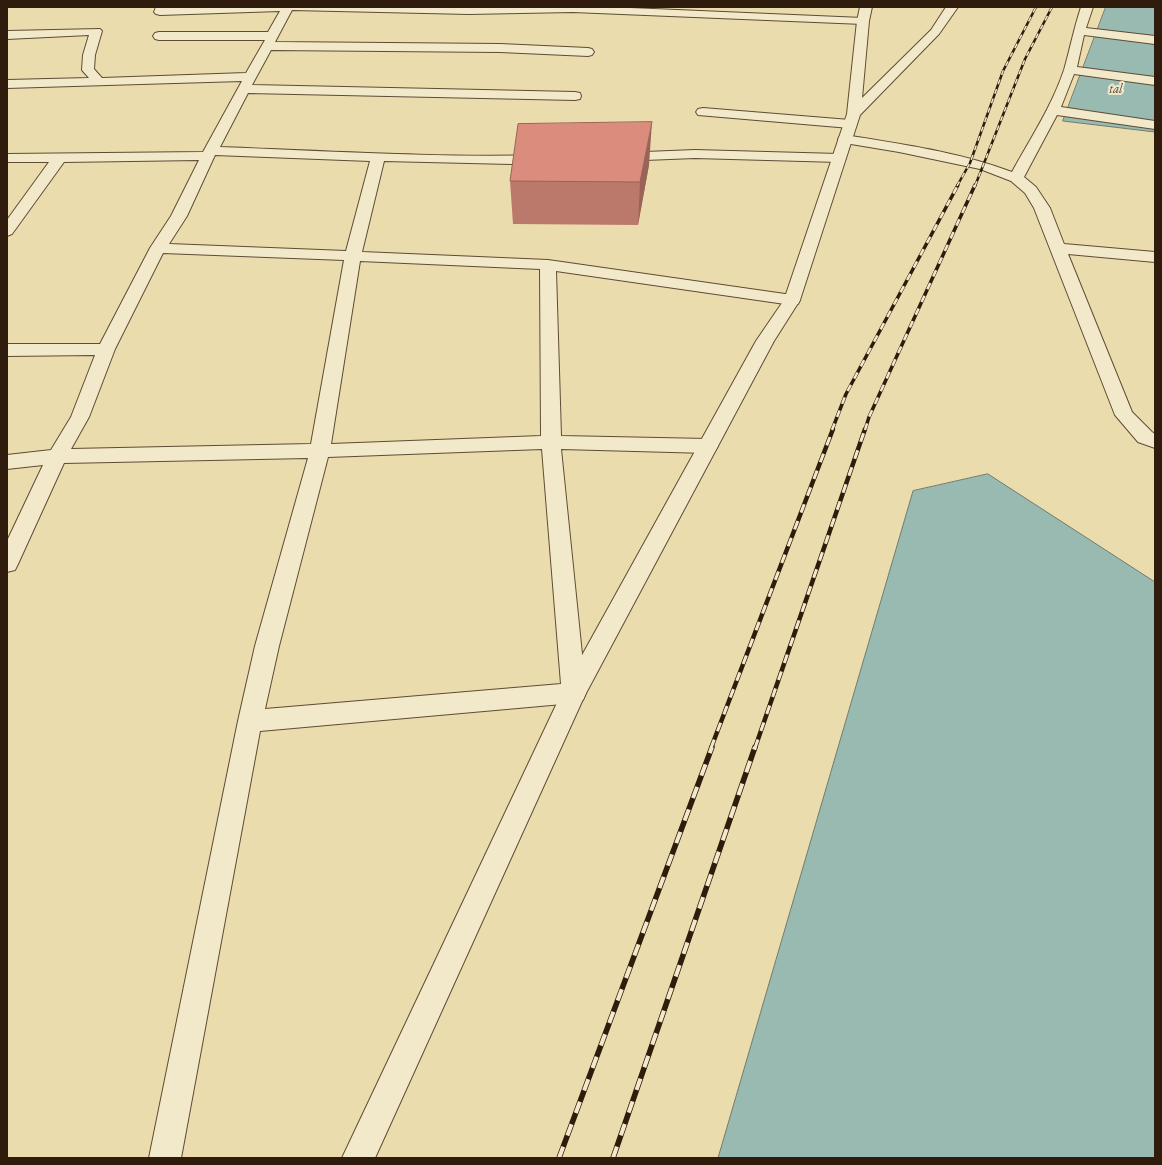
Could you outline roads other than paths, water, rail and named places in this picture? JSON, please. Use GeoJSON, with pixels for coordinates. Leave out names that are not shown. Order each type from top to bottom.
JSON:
{"type":"FeatureCollection","features":[{"type":"Feature","properties":{"kind":"street"},"geometry":{"type":"LineString","coordinates":[[162,7],[160,12],[288,7],[605,9],[864,14],[847,134],[792,300],[765,341],[574,693],[358,1158]]}},
{"type":"Feature","properties":{"kind":"street"},"geometry":{"type":"LineString","coordinates":[[7,564],[57,456],[80,417],[106,349],[158,248],[179,216],[210,153],[288,7]]}},
{"type":"Feature","properties":{"kind":"street"},"geometry":{"type":"LineString","coordinates":[[607,157],[695,154],[847,134],[935,32],[952,7]]}},
{"type":"Feature","properties":{"kind":"street"},"geometry":{"type":"LineString","coordinates":[[1016,178],[1053,110],[1070,70],[1079,31],[1087,7]]}},
{"type":"Feature","properties":{"kind":"street"},"geometry":{"type":"LineString","coordinates":[[7,36],[96,31],[89,55],[88,70],[99,82]]}},
{"type":"Feature","properties":{"kind":"street"},"geometry":{"type":"LineString","coordinates":[[1079,31],[1155,40]]}},
{"type":"Feature","properties":{"kind":"street"},"geometry":{"type":"LineString","coordinates":[[159,36],[588,52]]}},
{"type":"Feature","properties":{"kind":"street"},"geometry":{"type":"LineString","coordinates":[[1070,70],[1155,80]]}},
{"type":"Feature","properties":{"kind":"street"},"geometry":{"type":"LineString","coordinates":[[7,84],[99,82],[248,83],[575,96]]}},
{"type":"Feature","properties":{"kind":"street"},"geometry":{"type":"LineString","coordinates":[[1053,110],[1155,125]]}},
{"type":"Feature","properties":{"kind":"street"},"geometry":{"type":"LineString","coordinates":[[703,112],[847,134],[899,148],[984,166],[1016,178],[1031,190],[1042,208],[1124,415],[1144,437],[1155,441]]}},
{"type":"Feature","properties":{"kind":"street"},"geometry":{"type":"LineString","coordinates":[[7,158],[210,153],[511,160],[559,158]]}},
{"type":"Feature","properties":{"kind":"street"},"geometry":{"type":"LineString","coordinates":[[7,231],[60,157]]}},
{"type":"Feature","properties":{"kind":"street"},"geometry":{"type":"LineString","coordinates":[[165,1158],[250,721],[267,646],[320,451],[353,256],[378,157]]}},
{"type":"Feature","properties":{"kind":"street"},"geometry":{"type":"LineString","coordinates":[[158,248],[548,265],[792,300]]}},
{"type":"Feature","properties":{"kind":"street"},"geometry":{"type":"LineString","coordinates":[[1058,248],[1155,257]]}},
{"type":"Feature","properties":{"kind":"street"},"geometry":{"type":"LineString","coordinates":[[548,265],[551,442],[574,693]]}},
{"type":"Feature","properties":{"kind":"street"},"geometry":{"type":"LineString","coordinates":[[7,350],[106,349]]}},
{"type":"Feature","properties":{"kind":"street"},"geometry":{"type":"LineString","coordinates":[[7,462],[57,456],[320,451],[551,442],[708,446]]}},
{"type":"Feature","properties":{"kind":"street"},"geometry":{"type":"LineString","coordinates":[[250,721],[574,693]]}},
{"type":"Feature","properties":{"kind":"water","name":"tal"},"geometry":{"type":"Polygon","coordinates":[[[1106,7],[1155,7],[1155,132],[1063,121],[1106,7]]]}},
{"type":"Feature","properties":{"kind":"water"},"geometry":{"type":"Polygon","coordinates":[[[988,474],[1155,582],[1155,1158],[718,1158],[913,491],[988,474]]]}},
{"type":"Feature","properties":{"kind":"railway"},"geometry":{"type":"LineString","coordinates":[[957,186],[970,163],[1003,71],[1036,7]]}},
{"type":"Feature","properties":{"kind":"railway"},"geometry":{"type":"LineString","coordinates":[[975,186],[1025,59],[1052,7]]}},
{"type":"Feature","properties":{"kind":"railway"},"geometry":{"type":"LineString","coordinates":[[832,430],[846,394],[958,185]]}},
{"type":"Feature","properties":{"kind":"railway"},"geometry":{"type":"LineString","coordinates":[[865,430],[869,417],[975,185]]}},
{"type":"Feature","properties":{"kind":"railway"},"geometry":{"type":"LineString","coordinates":[[711,748],[833,429]]}},
{"type":"Feature","properties":{"kind":"railway"},"geometry":{"type":"LineString","coordinates":[[755,748],[865,429]]}},
{"type":"Feature","properties":{"kind":"railway"},"geometry":{"type":"LineString","coordinates":[[559,1158],[712,747]]}},
{"type":"Feature","properties":{"kind":"railway"},"geometry":{"type":"LineString","coordinates":[[613,1158],[755,747]]}}]}
